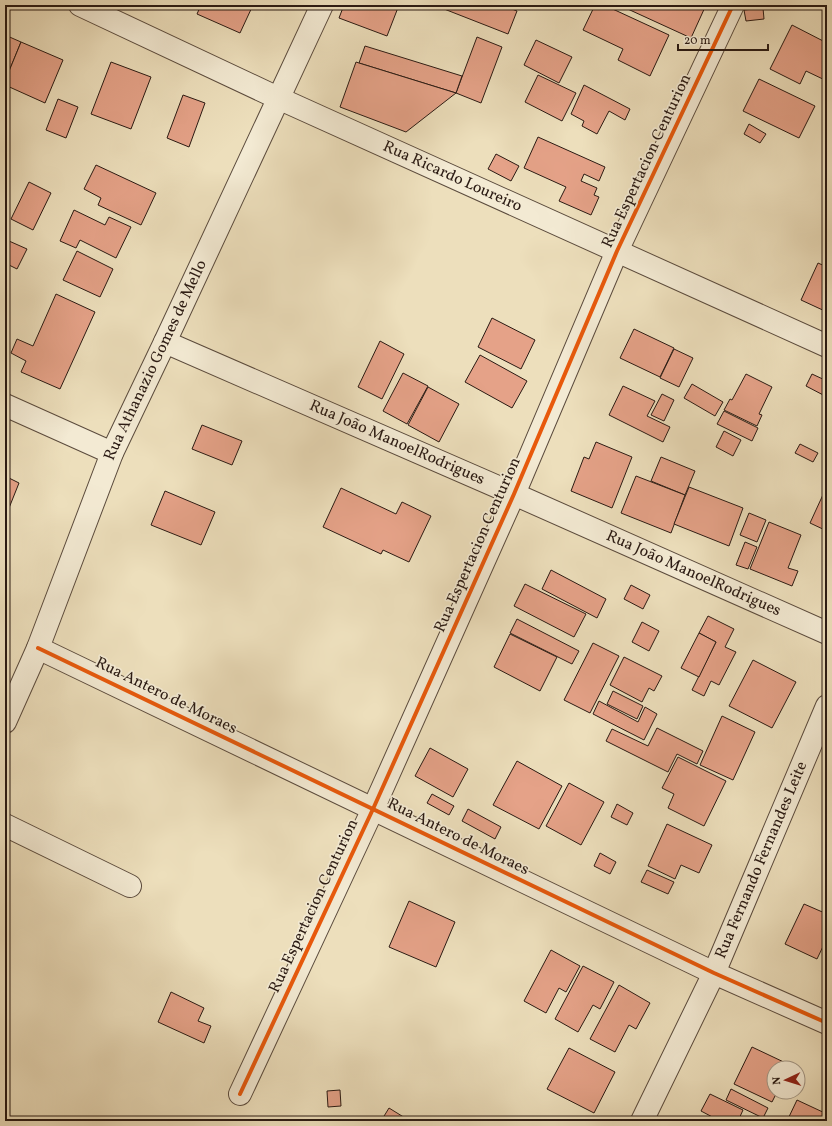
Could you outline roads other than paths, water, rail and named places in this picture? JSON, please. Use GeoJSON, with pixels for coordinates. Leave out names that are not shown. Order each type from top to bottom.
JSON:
{"type":"FeatureCollection","features":[{"type":"Feature","properties":{"kind":"street","name":"Rua Ricardo Loureiro"},"geometry":{"type":"LineString","coordinates":[[80,5],[278,98],[827,346]]}},
{"type":"Feature","properties":{"kind":"street","name":"Rua Athanazio Gomes de Mello"},"geometry":{"type":"LineString","coordinates":[[5,722],[38,648],[112,453],[322,5]]}},
{"type":"Feature","properties":{"kind":"street","name":"Rua Espertacion Centurion"},"geometry":{"type":"LineString","coordinates":[[240,1094],[373,809],[514,494],[618,251],[733,5]]}},
{"type":"Feature","properties":{"kind":"street","name":"Rua João ManoelRodrigues"},"geometry":{"type":"LineString","coordinates":[[165,342],[514,494],[827,633]]}},
{"type":"Feature","properties":{"kind":"street"},"geometry":{"type":"LineString","coordinates":[[5,405],[112,453]]}},
{"type":"Feature","properties":{"kind":"street","name":"Rua Antero de Moraes"},"geometry":{"type":"LineString","coordinates":[[38,648],[714,973],[827,1023]]}},
{"type":"Feature","properties":{"kind":"street","name":"Rua Fernando Fernandes Leite"},"geometry":{"type":"LineString","coordinates":[[642,1121],[714,973],[827,706]]}},
{"type":"Feature","properties":{"kind":"street"},"geometry":{"type":"LineString","coordinates":[[5,825],[130,886]]}}]}
